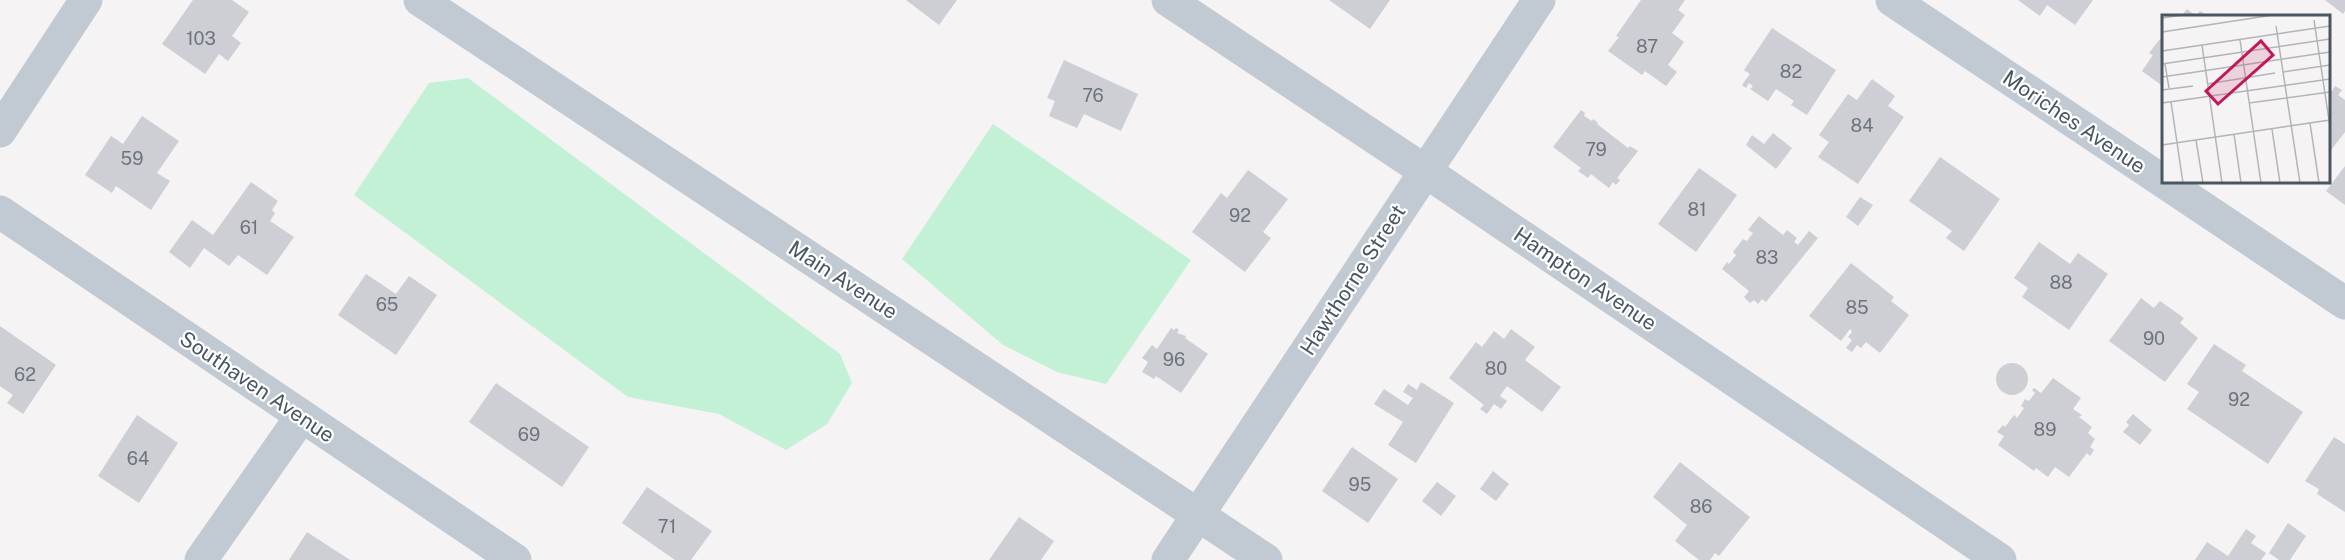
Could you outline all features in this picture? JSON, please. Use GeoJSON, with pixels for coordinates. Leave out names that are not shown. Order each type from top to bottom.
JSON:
{"type":"FeatureCollection","features":[{"type":"Feature","properties":{"kind":"street"},"geometry":{"type":"LineString","coordinates":[[0,131],[86,0]]}},
{"type":"Feature","properties":{"kind":"street","name":"Main Avenue"},"geometry":{"type":"LineString","coordinates":[[420,0],[1266,560]]}},
{"type":"Feature","properties":{"kind":"street","name":"Hampton Avenue"},"geometry":{"type":"LineString","coordinates":[[1168,0],[2000,560]]}},
{"type":"Feature","properties":{"kind":"street","name":"Hawthorne Street"},"geometry":{"type":"LineString","coordinates":[[1168,560],[1539,0]]}},
{"type":"Feature","properties":{"kind":"street","name":"Moriches Avenue"},"geometry":{"type":"LineString","coordinates":[[1892,0],[2162,181]]}},
{"type":"Feature","properties":{"kind":"street","name":"Moriches Avenue"},"geometry":{"type":"LineString","coordinates":[[2166,183],[2345,303]]}},
{"type":"Feature","properties":{"kind":"street","name":"Southaven Avenue"},"geometry":{"type":"LineString","coordinates":[[0,212],[515,560]]}},
{"type":"Feature","properties":{"kind":"street"},"geometry":{"type":"LineString","coordinates":[[201,560],[301,417]]}},
{"type":"Feature","properties":{"kind":"green space"},"geometry":{"type":"Polygon","coordinates":[[[468,78],[840,354],[852,383],[827,424],[786,450],[719,414],[628,397],[354,195],[429,83],[468,78]]]}},
{"type":"Feature","properties":{"kind":"green space"},"geometry":{"type":"Polygon","coordinates":[[[993,124],[1191,260],[1106,384],[1057,372],[1003,345],[902,259],[993,124]]]}},
{"type":"Feature","properties":{"kind":"building"},"geometry":{"type":"Polygon","coordinates":[[[193,0],[232,0],[249,12],[232,36],[241,43],[228,61],[219,54],[205,74],[162,44],[193,0]]]}},
{"type":"Feature","properties":{"kind":"building"},"geometry":{"type":"Polygon","coordinates":[[[906,0],[957,0],[939,25],[906,0]]]}},
{"type":"Feature","properties":{"kind":"building"},"geometry":{"type":"Polygon","coordinates":[[[1329,0],[1390,0],[1370,29],[1329,0]]]}},
{"type":"Feature","properties":{"kind":"building"},"geometry":{"type":"Polygon","coordinates":[[[1641,0],[1685,0],[1678,10],[1685,15],[1672,33],[1684,42],[1668,65],[1677,72],[1666,86],[1645,71],[1642,75],[1608,51],[1641,0]]]}},
{"type":"Feature","properties":{"kind":"building"},"geometry":{"type":"Polygon","coordinates":[[[2018,0],[2093,0],[2075,25],[2047,5],[2040,16],[2018,0]]]}},
{"type":"Feature","properties":{"kind":"building"},"geometry":{"type":"Polygon","coordinates":[[[2325,0],[2345,0],[2345,11],[2343,14],[2325,0]]]}},
{"type":"Feature","properties":{"kind":"building"},"geometry":{"type":"Polygon","coordinates":[[[2187,9],[2195,15],[2182,15],[2187,9]]]}},
{"type":"Feature","properties":{"kind":"building"},"geometry":{"type":"Polygon","coordinates":[[[1772,28],[1836,70],[1807,115],[1791,105],[1794,101],[1776,89],[1768,101],[1750,89],[1753,86],[1749,83],[1746,88],[1742,85],[1750,74],[1744,70],[1772,28]]]}},
{"type":"Feature","properties":{"kind":"building"},"geometry":{"type":"Polygon","coordinates":[[[2162,37],[2162,86],[2142,71],[2153,55],[2149,53],[2162,37]]]}},
{"type":"Feature","properties":{"kind":"building"},"geometry":{"type":"Polygon","coordinates":[[[1064,60],[1138,94],[1121,131],[1084,114],[1077,128],[1049,116],[1055,101],[1047,98],[1064,60]]]}},
{"type":"Feature","properties":{"kind":"building"},"geometry":{"type":"Polygon","coordinates":[[[1872,79],[1895,96],[1888,106],[1904,117],[1858,184],[1818,157],[1829,142],[1819,135],[1848,94],[1857,100],[1872,79]]]}},
{"type":"Feature","properties":{"kind":"building"},"geometry":{"type":"Polygon","coordinates":[[[2335,86],[2342,90],[2338,95],[2345,100],[2345,132],[2330,151],[2330,90],[2332,91],[2335,86]]]}},
{"type":"Feature","properties":{"kind":"building"},"geometry":{"type":"Polygon","coordinates":[[[1581,110],[1585,113],[1584,116],[1592,121],[1593,119],[1628,148],[1630,146],[1638,151],[1617,178],[1620,180],[1616,185],[1613,182],[1609,188],[1591,174],[1588,178],[1578,171],[1581,168],[1553,147],[1581,110]]]}},
{"type":"Feature","properties":{"kind":"building"},"geometry":{"type":"Polygon","coordinates":[[[142,116],[179,141],[157,173],[170,181],[151,210],[116,186],[112,193],[85,175],[111,136],[123,144],[142,116]]]}},
{"type":"Feature","properties":{"kind":"building"},"geometry":{"type":"Polygon","coordinates":[[[1773,133],[1792,148],[1776,169],[1746,145],[1752,135],[1764,144],[1773,133]]]}},
{"type":"Feature","properties":{"kind":"building"},"geometry":{"type":"Polygon","coordinates":[[[1940,157],[2000,199],[1964,251],[1946,238],[1952,231],[1909,201],[1940,157]]]}},
{"type":"Feature","properties":{"kind":"building"},"geometry":{"type":"Polygon","coordinates":[[[2345,166],[2345,205],[2326,191],[2345,166]]]}},
{"type":"Feature","properties":{"kind":"building"},"geometry":{"type":"Polygon","coordinates":[[[1699,168],[1737,195],[1696,252],[1658,224],[1699,168]]]}},
{"type":"Feature","properties":{"kind":"building"},"geometry":{"type":"Polygon","coordinates":[[[1248,170],[1288,199],[1263,232],[1271,238],[1245,272],[1192,232],[1221,193],[1227,198],[1248,170]]]}},
{"type":"Feature","properties":{"kind":"building"},"geometry":{"type":"Polygon","coordinates":[[[251,182],[278,201],[272,210],[275,213],[270,221],[294,237],[267,275],[238,255],[229,266],[204,248],[190,268],[169,252],[192,220],[213,235],[251,182]]]}},
{"type":"Feature","properties":{"kind":"building"},"geometry":{"type":"Polygon","coordinates":[[[1860,197],[1873,205],[1858,226],[1846,217],[1860,197]]]}},
{"type":"Feature","properties":{"kind":"building"},"geometry":{"type":"Polygon","coordinates":[[[1759,216],[1783,235],[1787,230],[1797,238],[1794,242],[1798,245],[1809,231],[1818,238],[1766,302],[1762,299],[1758,304],[1754,300],[1750,303],[1744,297],[1749,291],[1722,269],[1736,255],[1733,252],[1743,239],[1747,241],[1753,233],[1748,230],[1759,216]]]}},
{"type":"Feature","properties":{"kind":"building"},"geometry":{"type":"Polygon","coordinates":[[[2039,242],[2070,264],[2078,253],[2108,274],[2069,330],[2022,297],[2028,288],[2014,278],[2039,242]]]}},
{"type":"Feature","properties":{"kind":"building"},"geometry":{"type":"Polygon","coordinates":[[[1851,263],[1894,297],[1891,301],[1909,315],[1880,353],[1866,342],[1861,348],[1857,345],[1852,352],[1846,348],[1852,340],[1848,337],[1852,332],[1850,329],[1841,341],[1809,316],[1851,263]]]}},
{"type":"Feature","properties":{"kind":"building"},"geometry":{"type":"Polygon","coordinates":[[[366,274],[396,294],[409,276],[437,295],[396,355],[338,315],[366,274]]]}},
{"type":"Feature","properties":{"kind":"building"},"geometry":{"type":"Polygon","coordinates":[[[2141,298],[2154,308],[2160,301],[2184,318],[2180,323],[2198,338],[2165,382],[2109,341],[2141,298]]]}},
{"type":"Feature","properties":{"kind":"building"},"geometry":{"type":"Polygon","coordinates":[[[0,326],[56,365],[23,414],[7,403],[13,395],[0,386],[0,326]]]}},
{"type":"Feature","properties":{"kind":"building"},"geometry":{"type":"Polygon","coordinates":[[[1171,328],[1179,330],[1177,333],[1186,336],[1185,338],[1208,354],[1181,393],[1156,376],[1154,379],[1142,372],[1148,362],[1142,358],[1152,345],[1157,349],[1171,328]]]}},
{"type":"Feature","properties":{"kind":"building"},"geometry":{"type":"Polygon","coordinates":[[[1511,329],[1535,347],[1525,360],[1561,387],[1542,412],[1507,386],[1500,396],[1507,401],[1501,409],[1494,404],[1487,414],[1480,409],[1484,405],[1449,378],[1476,342],[1482,347],[1494,331],[1504,339],[1511,329]]]}},
{"type":"Feature","properties":{"kind":"building"},"geometry":{"type":"Polygon","coordinates":[[[2214,344],[2246,365],[2242,371],[2303,412],[2268,464],[2187,409],[2199,392],[2187,384],[2214,344]]]}},
{"type":"Feature","properties":{"kind":"building"},"geometry":{"type":"Polygon","coordinates":[[[2012,363],[2023,368],[2028,379],[2023,390],[2012,395],[2001,390],[1996,379],[2001,368],[2012,363]]]}},
{"type":"Feature","properties":{"kind":"building"},"geometry":{"type":"Polygon","coordinates":[[[2053,378],[2081,398],[2073,409],[2082,415],[2079,417],[2092,427],[2088,433],[2095,439],[2090,447],[2094,450],[2090,456],[2087,453],[2069,477],[2055,467],[2048,477],[2036,468],[2034,471],[1998,445],[2004,436],[1997,432],[2003,425],[2005,427],[2014,415],[2017,418],[2024,408],[2021,406],[2025,399],[2029,401],[2035,393],[2032,390],[2034,388],[2041,393],[2053,378]]]}},
{"type":"Feature","properties":{"kind":"building"},"geometry":{"type":"Polygon","coordinates":[[[1421,382],[1454,403],[1416,463],[1388,445],[1403,422],[1374,404],[1384,389],[1408,405],[1413,398],[1403,392],[1408,384],[1417,390],[1421,382]]]}},
{"type":"Feature","properties":{"kind":"building"},"geometry":{"type":"Polygon","coordinates":[[[496,383],[589,447],[562,487],[469,422],[496,383]]]}},
{"type":"Feature","properties":{"kind":"building"},"geometry":{"type":"Polygon","coordinates":[[[2133,414],[2152,430],[2140,445],[2123,432],[2129,425],[2126,422],[2133,414]]]}},
{"type":"Feature","properties":{"kind":"building"},"geometry":{"type":"Polygon","coordinates":[[[137,415],[178,443],[139,503],[98,476],[137,415]]]}},
{"type":"Feature","properties":{"kind":"building"},"geometry":{"type":"Polygon","coordinates":[[[2334,437],[2345,444],[2345,512],[2317,494],[2319,489],[2305,481],[2334,437]]]}},
{"type":"Feature","properties":{"kind":"building"},"geometry":{"type":"Polygon","coordinates":[[[1352,447],[1398,479],[1368,523],[1322,491],[1352,447]]]}},
{"type":"Feature","properties":{"kind":"building"},"geometry":{"type":"Polygon","coordinates":[[[1680,462],[1750,517],[1719,556],[1715,553],[1710,560],[1699,560],[1675,541],[1687,525],[1653,497],[1680,462]]]}},
{"type":"Feature","properties":{"kind":"building"},"geometry":{"type":"Polygon","coordinates":[[[1493,471],[1509,484],[1496,501],[1480,489],[1493,471]]]}},
{"type":"Feature","properties":{"kind":"building"},"geometry":{"type":"Polygon","coordinates":[[[1437,482],[1456,496],[1441,516],[1422,501],[1437,482]]]}},
{"type":"Feature","properties":{"kind":"building"},"geometry":{"type":"Polygon","coordinates":[[[647,487],[712,531],[691,560],[675,560],[622,523],[647,487]]]}},
{"type":"Feature","properties":{"kind":"building"},"geometry":{"type":"Polygon","coordinates":[[[1019,517],[1054,541],[1041,560],[989,560],[1019,517]]]}},
{"type":"Feature","properties":{"kind":"building"},"geometry":{"type":"Polygon","coordinates":[[[2288,523],[2306,536],[2290,560],[2279,560],[2269,553],[2288,523]]]}},
{"type":"Feature","properties":{"kind":"building"},"geometry":{"type":"Polygon","coordinates":[[[2246,529],[2256,536],[2251,543],[2266,553],[2261,560],[2195,560],[2207,542],[2228,556],[2246,529]]]}},
{"type":"Feature","properties":{"kind":"building"},"geometry":{"type":"Polygon","coordinates":[[[307,532],[350,560],[289,560],[307,532]]]}}]}
